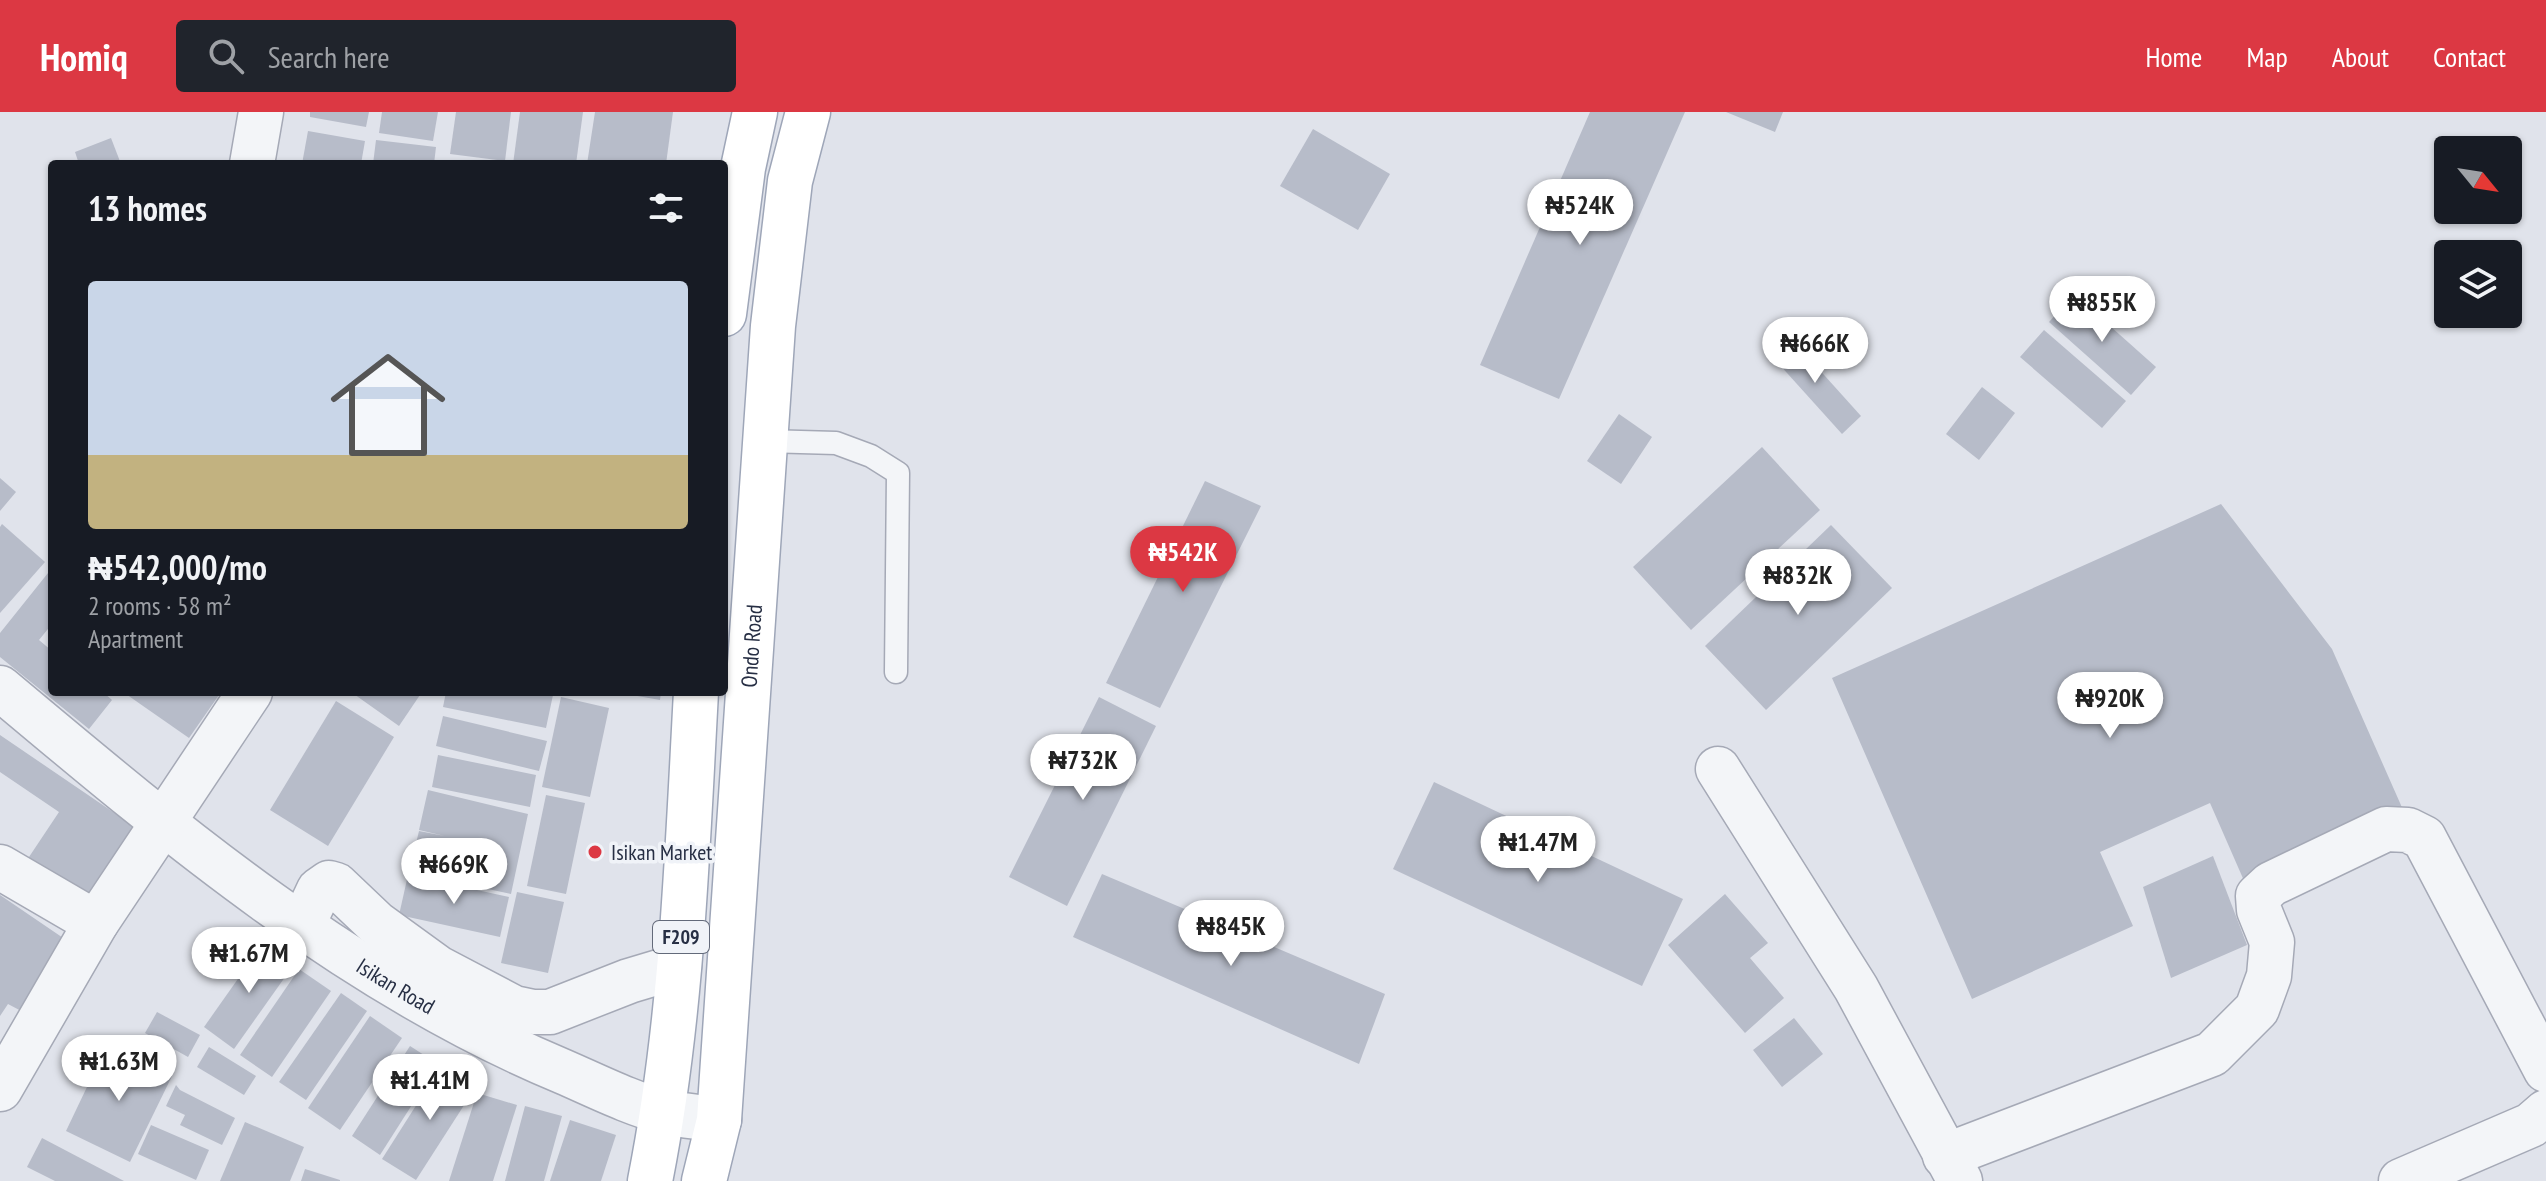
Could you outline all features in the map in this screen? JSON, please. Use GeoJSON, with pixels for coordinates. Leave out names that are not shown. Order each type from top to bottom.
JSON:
{"type":"FeatureCollection","features":[{"type":"Feature","properties":{"kind":"main road"},"geometry":{"type":"LineString","coordinates":[[728,283],[743,168],[755,112]]}},
{"type":"Feature","properties":{"kind":"main road","name":"Ondo Road"},"geometry":{"type":"LineString","coordinates":[[704,1181],[719,1120],[773,326],[790,181],[808,112]]}},
{"type":"Feature","properties":{"kind":"main road","name":"F209"},"geometry":{"type":"LineString","coordinates":[[650,1181],[664,1112],[679,966],[696,696]]}},
{"type":"Feature","properties":{"kind":"street"},"geometry":{"type":"LineString","coordinates":[[253,160],[261,112]]}},
{"type":"Feature","properties":{"kind":"street","name":"Isikan Road"},"geometry":{"type":"LineString","coordinates":[[0,688],[162,824],[302,926],[433,1009],[507,1049],[664,1112],[719,1120]]}},
{"type":"Feature","properties":{"kind":"street"},"geometry":{"type":"LineString","coordinates":[[0,1089],[96,923],[247,696]]}},
{"type":"Feature","properties":{"kind":"street"},"geometry":{"type":"LineString","coordinates":[[1718,769],[1856,988],[1953,1169],[2212,1054],[2257,1009],[2269,976],[2272,942],[2259,910],[2258,896],[2271,884],[2386,829],[2398,828],[2424,838],[2546,1070]]}},
{"type":"Feature","properties":{"kind":"street"},"geometry":{"type":"LineString","coordinates":[[0,867],[96,923]]}},
{"type":"Feature","properties":{"kind":"street"},"geometry":{"type":"LineString","coordinates":[[302,926],[319,890],[329,883],[336,885],[376,923],[438,968],[514,1008],[533,1012],[550,1012],[629,981],[679,966]]}},
{"type":"Feature","properties":{"kind":"street"},"geometry":{"type":"LineString","coordinates":[[2401,1181],[2531,1125],[2546,1112]]}},
{"type":"Feature","properties":{"kind":"lane"},"geometry":{"type":"LineString","coordinates":[[765,441],[836,443],[871,456],[898,473],[896,672]]}},
{"type":"Feature","properties":{"kind":"building"},"geometry":{"type":"Polygon","coordinates":[[[310,112],[369,112],[366,127],[310,117],[310,112]]]}},
{"type":"Feature","properties":{"kind":"building"},"geometry":{"type":"Polygon","coordinates":[[[382,112],[438,112],[433,141],[379,133],[382,112]]]}},
{"type":"Feature","properties":{"kind":"building"},"geometry":{"type":"Polygon","coordinates":[[[456,112],[511,112],[505,160],[450,154],[456,112]]]}},
{"type":"Feature","properties":{"kind":"building"},"geometry":{"type":"Polygon","coordinates":[[[520,112],[583,112],[577,160],[514,160],[520,112]]]}},
{"type":"Feature","properties":{"kind":"building"},"geometry":{"type":"Polygon","coordinates":[[[595,112],[673,112],[667,160],[588,160],[595,112]]]}},
{"type":"Feature","properties":{"kind":"building"},"geometry":{"type":"Polygon","coordinates":[[[1590,112],[1685,112],[1559,399],[1480,365],[1590,112]]]}},
{"type":"Feature","properties":{"kind":"building"},"geometry":{"type":"Polygon","coordinates":[[[1726,112],[1783,112],[1775,132],[1726,112]]]}},
{"type":"Feature","properties":{"kind":"building"},"geometry":{"type":"Polygon","coordinates":[[[1313,129],[1390,174],[1358,230],[1280,186],[1313,129]]]}},
{"type":"Feature","properties":{"kind":"building"},"geometry":{"type":"Polygon","coordinates":[[[308,131],[365,141],[362,160],[303,160],[308,131]]]}},
{"type":"Feature","properties":{"kind":"building"},"geometry":{"type":"Polygon","coordinates":[[[111,138],[119,160],[78,160],[75,152],[111,138]]]}},
{"type":"Feature","properties":{"kind":"building"},"geometry":{"type":"Polygon","coordinates":[[[376,140],[436,147],[434,160],[374,160],[376,140]]]}},
{"type":"Feature","properties":{"kind":"building"},"geometry":{"type":"Polygon","coordinates":[[[2074,294],[2156,367],[2131,395],[2049,322],[2074,294]]]}},
{"type":"Feature","properties":{"kind":"building"},"geometry":{"type":"Polygon","coordinates":[[[2044,330],[2126,401],[2102,428],[2020,357],[2044,330]]]}},
{"type":"Feature","properties":{"kind":"building"},"geometry":{"type":"Polygon","coordinates":[[[1789,336],[1861,416],[1842,434],[1769,353],[1789,336]]]}},
{"type":"Feature","properties":{"kind":"building"},"geometry":{"type":"Polygon","coordinates":[[[1982,387],[2015,413],[1979,460],[1946,434],[1982,387]]]}},
{"type":"Feature","properties":{"kind":"building"},"geometry":{"type":"Polygon","coordinates":[[[1619,414],[1652,437],[1621,484],[1587,461],[1619,414]]]}},
{"type":"Feature","properties":{"kind":"building"},"geometry":{"type":"Polygon","coordinates":[[[1762,447],[1820,510],[1691,630],[1633,567],[1762,447]]]}},
{"type":"Feature","properties":{"kind":"building"},"geometry":{"type":"Polygon","coordinates":[[[0,478],[16,492],[0,511],[0,478]]]}},
{"type":"Feature","properties":{"kind":"building"},"geometry":{"type":"Polygon","coordinates":[[[1205,481],[1261,506],[1160,708],[1106,683],[1205,481]]]}},
{"type":"Feature","properties":{"kind":"building"},"geometry":{"type":"Polygon","coordinates":[[[2221,504],[2332,649],[2404,812],[2245,883],[2210,803],[2100,852],[2133,926],[1972,999],[1832,678],[2221,504]]]}},
{"type":"Feature","properties":{"kind":"building"},"geometry":{"type":"Polygon","coordinates":[[[2,524],[45,562],[0,613],[0,527],[2,524]]]}},
{"type":"Feature","properties":{"kind":"building"},"geometry":{"type":"Polygon","coordinates":[[[1831,525],[1892,588],[1766,710],[1705,646],[1831,525]]]}},
{"type":"Feature","properties":{"kind":"building"},"geometry":{"type":"Polygon","coordinates":[[[48,573],[48,629],[39,640],[48,648],[48,696],[0,657],[0,633],[48,573]]]}},
{"type":"Feature","properties":{"kind":"building"},"geometry":{"type":"Polygon","coordinates":[[[48,696],[108,696],[112,700],[89,729],[48,696]]]}},
{"type":"Feature","properties":{"kind":"building"},"geometry":{"type":"Polygon","coordinates":[[[129,696],[218,696],[189,738],[129,696]]]}},
{"type":"Feature","properties":{"kind":"building"},"geometry":{"type":"Polygon","coordinates":[[[357,696],[419,696],[399,726],[357,696]]]}},
{"type":"Feature","properties":{"kind":"building"},"geometry":{"type":"Polygon","coordinates":[[[445,696],[553,696],[546,728],[443,707],[445,696]]]}},
{"type":"Feature","properties":{"kind":"building"},"geometry":{"type":"Polygon","coordinates":[[[638,696],[660,696],[660,700],[638,696]]]}},
{"type":"Feature","properties":{"kind":"building"},"geometry":{"type":"Polygon","coordinates":[[[561,697],[609,708],[590,797],[542,787],[561,697]]]}},
{"type":"Feature","properties":{"kind":"building"},"geometry":{"type":"Polygon","coordinates":[[[1099,697],[1156,726],[1067,906],[1009,877],[1099,697]]]}},
{"type":"Feature","properties":{"kind":"building"},"geometry":{"type":"Polygon","coordinates":[[[336,701],[394,737],[328,846],[270,810],[336,701]]]}},
{"type":"Feature","properties":{"kind":"building"},"geometry":{"type":"Polygon","coordinates":[[[443,716],[547,741],[539,771],[436,746],[443,716]]]}},
{"type":"Feature","properties":{"kind":"building"},"geometry":{"type":"Polygon","coordinates":[[[0,735],[138,829],[84,908],[23,866],[59,812],[0,772],[0,735]]]}},
{"type":"Feature","properties":{"kind":"building"},"geometry":{"type":"Polygon","coordinates":[[[438,755],[536,775],[530,807],[432,787],[438,755]]]}},
{"type":"Feature","properties":{"kind":"building"},"geometry":{"type":"Polygon","coordinates":[[[1434,782],[1683,899],[1642,986],[1393,869],[1434,782]]]}},
{"type":"Feature","properties":{"kind":"building"},"geometry":{"type":"Polygon","coordinates":[[[428,790],[528,814],[511,894],[409,872],[419,831],[445,836],[419,830],[428,790]]]}},
{"type":"Feature","properties":{"kind":"building"},"geometry":{"type":"Polygon","coordinates":[[[546,795],[585,803],[566,894],[527,886],[546,795]]]}},
{"type":"Feature","properties":{"kind":"building"},"geometry":{"type":"Polygon","coordinates":[[[2213,856],[2247,945],[2171,978],[2143,887],[2213,856]]]}},
{"type":"Feature","properties":{"kind":"building"},"geometry":{"type":"Polygon","coordinates":[[[1102,874],[1385,994],[1359,1064],[1073,937],[1102,874]]]}},
{"type":"Feature","properties":{"kind":"building"},"geometry":{"type":"Polygon","coordinates":[[[408,875],[509,897],[500,937],[399,915],[408,875]]]}},
{"type":"Feature","properties":{"kind":"building"},"geometry":{"type":"Polygon","coordinates":[[[517,892],[564,902],[548,973],[501,963],[517,892]]]}},
{"type":"Feature","properties":{"kind":"building"},"geometry":{"type":"Polygon","coordinates":[[[1725,894],[1768,943],[1750,958],[1784,998],[1745,1033],[1668,945],[1725,894]]]}},
{"type":"Feature","properties":{"kind":"building"},"geometry":{"type":"Polygon","coordinates":[[[0,895],[72,944],[25,1013],[8,1004],[0,1016],[0,895]]]}},
{"type":"Feature","properties":{"kind":"building"},"geometry":{"type":"Polygon","coordinates":[[[264,942],[295,963],[234,1049],[204,1027],[264,942]]]}},
{"type":"Feature","properties":{"kind":"building"},"geometry":{"type":"Polygon","coordinates":[[[299,969],[331,991],[272,1077],[240,1055],[299,969]]]}},
{"type":"Feature","properties":{"kind":"building"},"geometry":{"type":"Polygon","coordinates":[[[341,993],[367,1011],[306,1100],[279,1082],[341,993]]]}},
{"type":"Feature","properties":{"kind":"building"},"geometry":{"type":"Polygon","coordinates":[[[157,1012],[200,1035],[188,1057],[145,1033],[157,1012]]]}},
{"type":"Feature","properties":{"kind":"building"},"geometry":{"type":"Polygon","coordinates":[[[370,1016],[402,1038],[340,1130],[308,1108],[370,1016]]]}},
{"type":"Feature","properties":{"kind":"building"},"geometry":{"type":"Polygon","coordinates":[[[1794,1018],[1823,1054],[1782,1087],[1753,1050],[1794,1018]]]}},
{"type":"Feature","properties":{"kind":"building"},"geometry":{"type":"Polygon","coordinates":[[[107,1045],[172,1076],[130,1162],[66,1131],[107,1045]]]}},
{"type":"Feature","properties":{"kind":"building"},"geometry":{"type":"Polygon","coordinates":[[[410,1046],[438,1064],[380,1155],[352,1136],[410,1046]]]}},
{"type":"Feature","properties":{"kind":"building"},"geometry":{"type":"Polygon","coordinates":[[[209,1047],[256,1076],[244,1095],[197,1067],[209,1047]]]}},
{"type":"Feature","properties":{"kind":"building"},"geometry":{"type":"Polygon","coordinates":[[[443,1063],[477,1085],[416,1180],[382,1159],[443,1063]]]}},
{"type":"Feature","properties":{"kind":"building"},"geometry":{"type":"Polygon","coordinates":[[[176,1085],[180,1090],[235,1118],[222,1145],[180,1125],[185,1115],[166,1106],[176,1085]]]}},
{"type":"Feature","properties":{"kind":"building"},"geometry":{"type":"Polygon","coordinates":[[[477,1093],[517,1105],[493,1181],[449,1181],[477,1093]]]}},
{"type":"Feature","properties":{"kind":"building"},"geometry":{"type":"Polygon","coordinates":[[[525,1106],[562,1116],[544,1181],[505,1181],[525,1106]]]}},
{"type":"Feature","properties":{"kind":"building"},"geometry":{"type":"Polygon","coordinates":[[[570,1120],[616,1135],[601,1181],[550,1181],[570,1120]]]}},
{"type":"Feature","properties":{"kind":"building"},"geometry":{"type":"Polygon","coordinates":[[[245,1122],[304,1147],[290,1181],[220,1181],[245,1122]]]}},
{"type":"Feature","properties":{"kind":"building"},"geometry":{"type":"Polygon","coordinates":[[[151,1125],[209,1150],[196,1180],[138,1154],[151,1125]]]}},
{"type":"Feature","properties":{"kind":"building"},"geometry":{"type":"Polygon","coordinates":[[[42,1138],[124,1181],[55,1181],[27,1167],[42,1138]]]}},
{"type":"Feature","properties":{"kind":"building"},"geometry":{"type":"Polygon","coordinates":[[[305,1169],[340,1180],[340,1181],[301,1181],[305,1169]]]}},
{"type":"Feature","properties":{"kind":"place","name":"Isikan Market"},"geometry":{"type":"Point","coordinates":[595,852]}}]}
